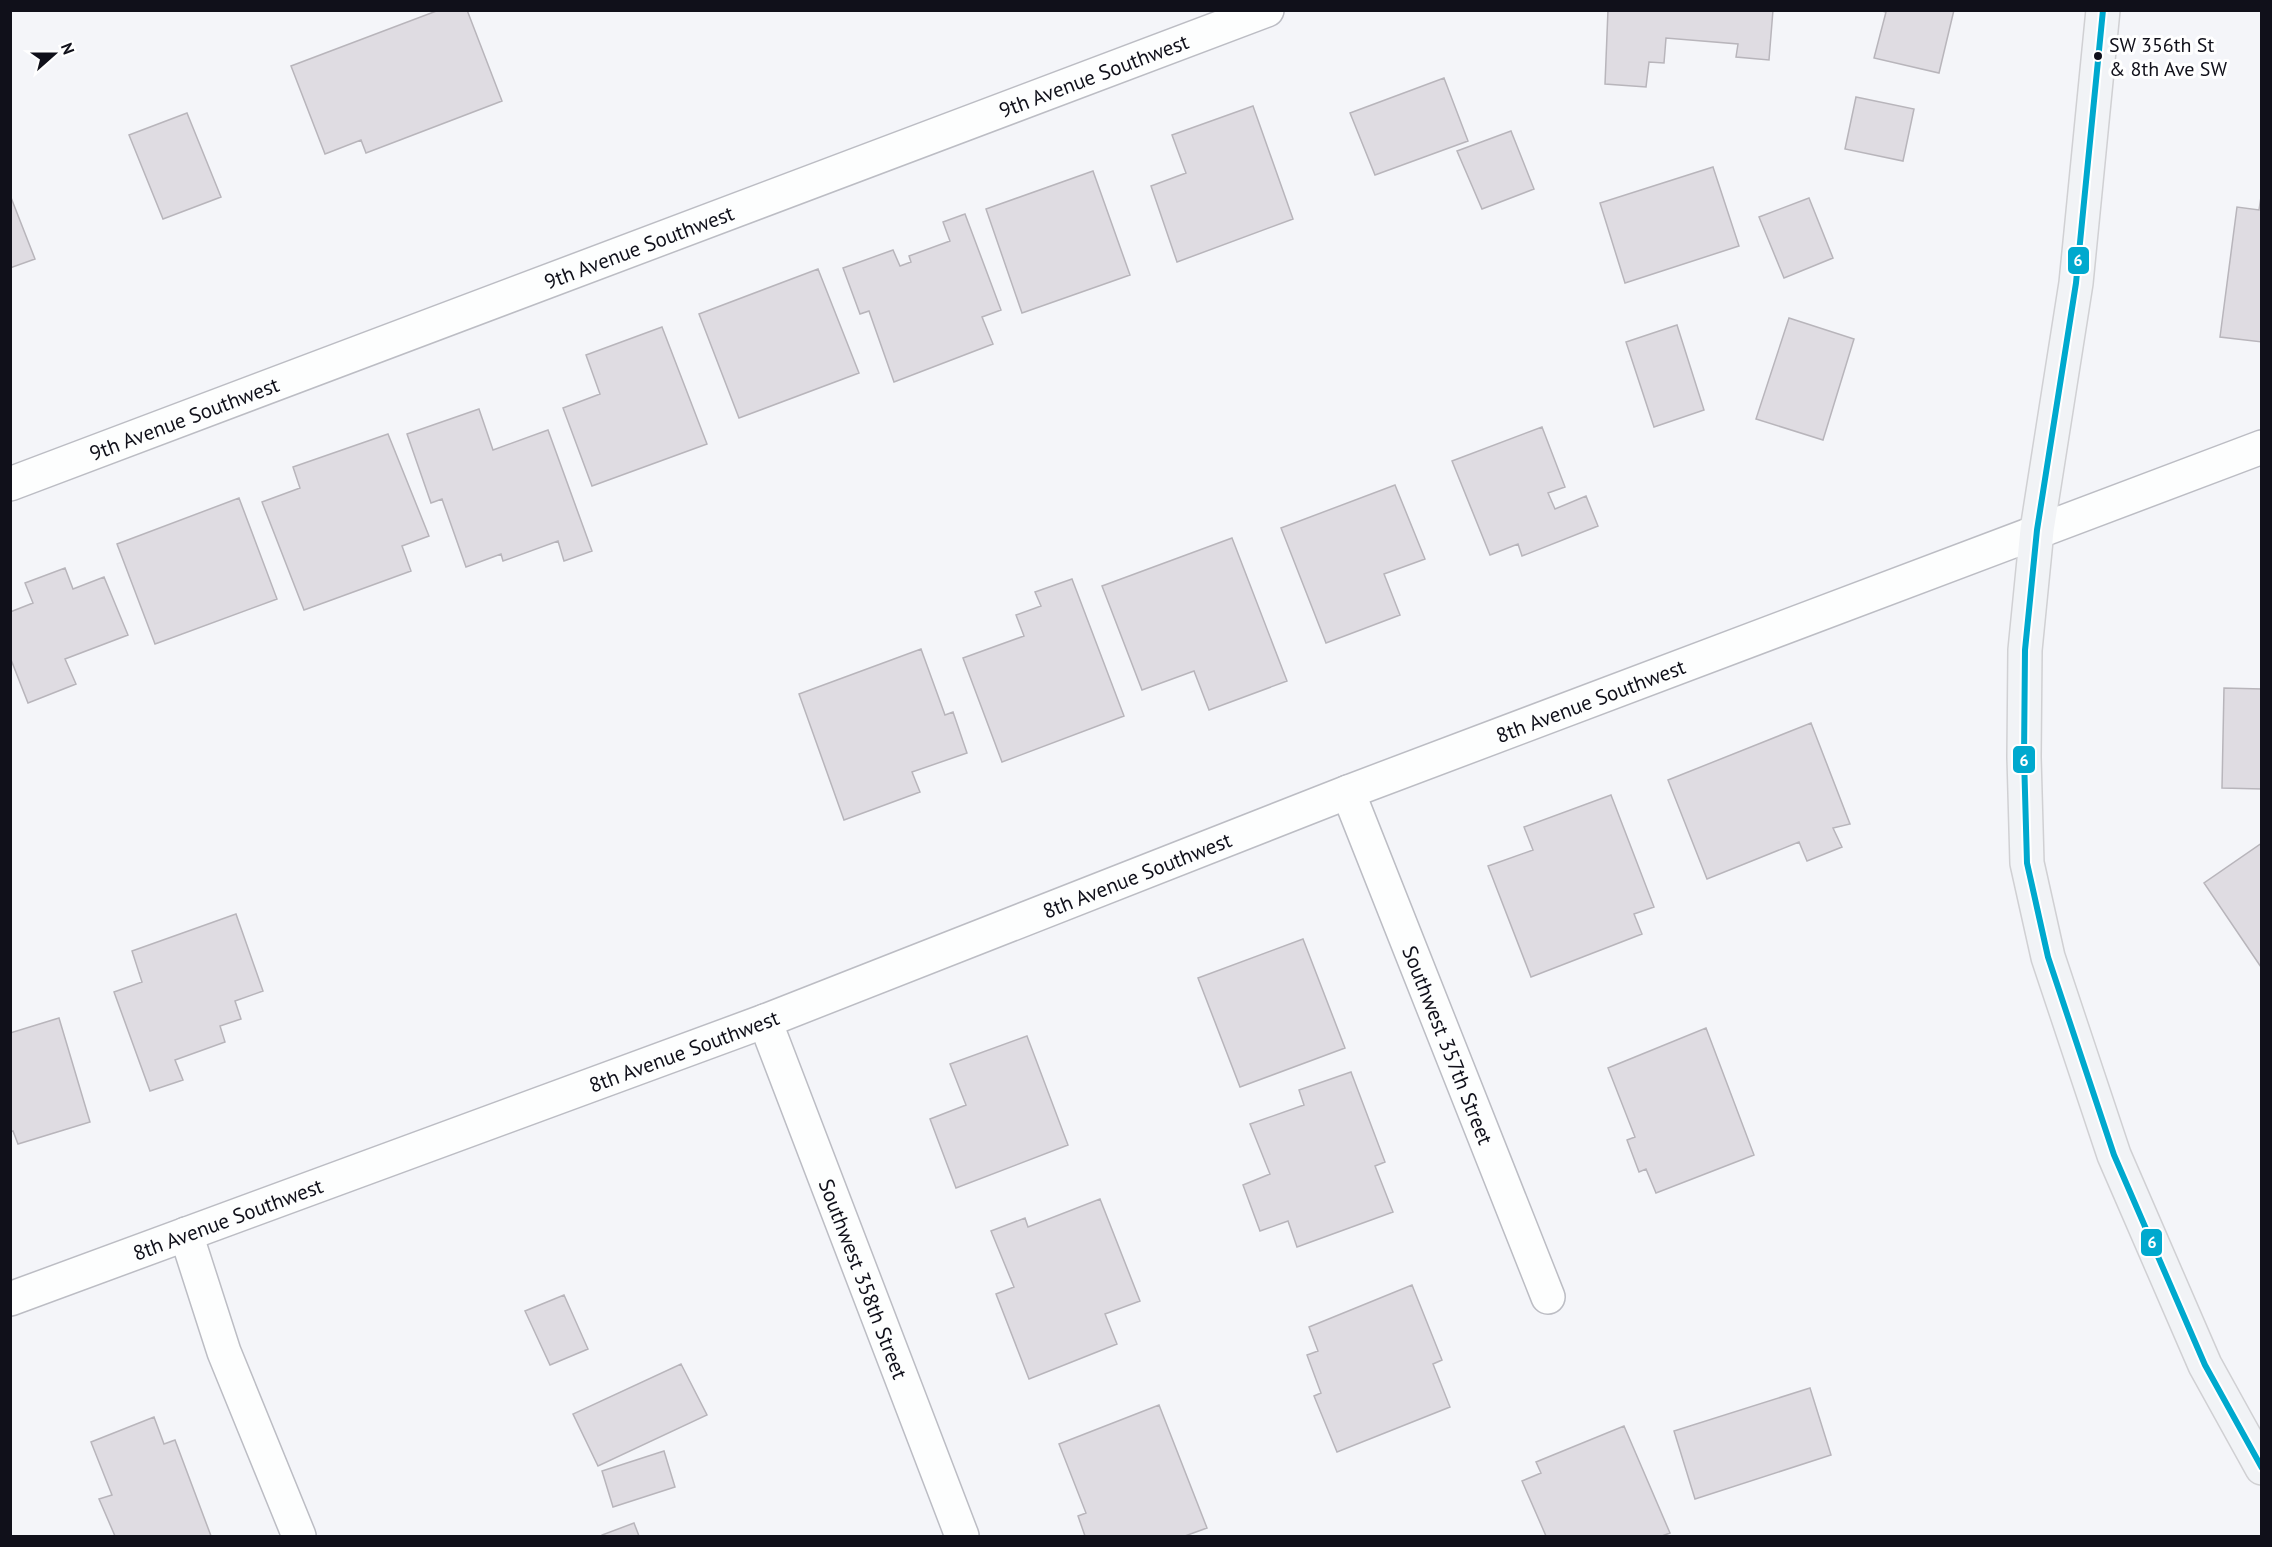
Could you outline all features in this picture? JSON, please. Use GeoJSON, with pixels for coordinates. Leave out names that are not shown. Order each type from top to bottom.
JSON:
{"type":"FeatureCollection","features":[{"type":"Feature","properties":{"kind":"main road"},"geometry":{"type":"LineString","coordinates":[[2103,10],[2076,283],[2037,530],[2025,650],[2024,757],[2027,863],[2048,957],[2114,1155],[2205,1365],[2262,1468]]}},
{"type":"Feature","properties":{"kind":"street","name":"9th Avenue Southwest"},"geometry":{"type":"LineString","coordinates":[[10,484],[1267,10]]}},
{"type":"Feature","properties":{"kind":"street","name":"8th Avenue Southwest"},"geometry":{"type":"LineString","coordinates":[[10,1299],[765,1020],[1348,792],[2037,530],[2262,447]]}},
{"type":"Feature","properties":{"kind":"street","name":"Southwest 357th Street"},"geometry":{"type":"LineString","coordinates":[[1348,792],[1548,1297]]}},
{"type":"Feature","properties":{"kind":"street","name":"Southwest 358th Street"},"geometry":{"type":"LineString","coordinates":[[765,1020],[962,1536]]}},
{"type":"Feature","properties":{"kind":"street"},"geometry":{"type":"LineString","coordinates":[[186,1234],[224,1352],[299,1536]]}},
{"type":"Feature","properties":{"kind":"building"},"geometry":{"type":"Polygon","coordinates":[[[439,10],[467,10],[502,101],[366,153],[361,140],[325,154],[291,66],[439,10]]]}},
{"type":"Feature","properties":{"kind":"building"},"geometry":{"type":"Polygon","coordinates":[[[1608,10],[1773,10],[1769,60],[1736,57],[1738,44],[1666,38],[1664,63],[1649,62],[1646,87],[1605,84],[1608,10]]]}},
{"type":"Feature","properties":{"kind":"building"},"geometry":{"type":"Polygon","coordinates":[[[1878,10],[1954,10],[1939,73],[1874,58],[1886,12],[1878,10]]]}},
{"type":"Feature","properties":{"kind":"building"},"geometry":{"type":"Polygon","coordinates":[[[1444,78],[1468,141],[1375,175],[1350,113],[1444,78]]]}},
{"type":"Feature","properties":{"kind":"building"},"geometry":{"type":"Polygon","coordinates":[[[1856,97],[1914,109],[1903,161],[1845,149],[1856,97]]]}},
{"type":"Feature","properties":{"kind":"building"},"geometry":{"type":"Polygon","coordinates":[[[1253,106],[1293,219],[1177,262],[1151,186],[1186,173],[1172,135],[1253,106]]]}},
{"type":"Feature","properties":{"kind":"building"},"geometry":{"type":"Polygon","coordinates":[[[187,113],[221,197],[163,219],[129,135],[187,113]]]}},
{"type":"Feature","properties":{"kind":"building"},"geometry":{"type":"Polygon","coordinates":[[[1511,131],[1534,189],[1482,209],[1457,151],[1511,131]]]}},
{"type":"Feature","properties":{"kind":"building"},"geometry":{"type":"Polygon","coordinates":[[[1713,167],[1739,246],[1625,283],[1600,203],[1713,167]]]}},
{"type":"Feature","properties":{"kind":"building"},"geometry":{"type":"Polygon","coordinates":[[[1093,171],[1130,275],[1022,313],[986,209],[1093,171]]]}},
{"type":"Feature","properties":{"kind":"building"},"geometry":{"type":"Polygon","coordinates":[[[2262,190],[2262,342],[2220,337],[2237,207],[2259,210],[2262,190]]]}},
{"type":"Feature","properties":{"kind":"building"},"geometry":{"type":"Polygon","coordinates":[[[10,195],[35,259],[10,268],[10,195]]]}},
{"type":"Feature","properties":{"kind":"building"},"geometry":{"type":"Polygon","coordinates":[[[1809,198],[1833,258],[1784,278],[1759,217],[1809,198]]]}},
{"type":"Feature","properties":{"kind":"building"},"geometry":{"type":"Polygon","coordinates":[[[965,214],[1001,310],[982,317],[993,344],[894,382],[869,311],[860,314],[843,268],[893,250],[900,266],[911,262],[909,256],[950,241],[943,222],[965,214]]]}},
{"type":"Feature","properties":{"kind":"building"},"geometry":{"type":"Polygon","coordinates":[[[818,269],[859,373],[739,418],[699,314],[818,269]]]}},
{"type":"Feature","properties":{"kind":"building"},"geometry":{"type":"Polygon","coordinates":[[[1789,318],[1854,339],[1823,440],[1756,419],[1789,318]]]}},
{"type":"Feature","properties":{"kind":"building"},"geometry":{"type":"Polygon","coordinates":[[[1677,325],[1704,410],[1654,427],[1626,342],[1677,325]]]}},
{"type":"Feature","properties":{"kind":"building"},"geometry":{"type":"Polygon","coordinates":[[[662,327],[707,444],[592,486],[563,408],[600,394],[586,355],[662,327]]]}},
{"type":"Feature","properties":{"kind":"building"},"geometry":{"type":"Polygon","coordinates":[[[479,409],[493,450],[548,430],[592,551],[564,561],[558,541],[503,561],[501,554],[466,567],[442,499],[431,503],[407,434],[479,409]]]}},
{"type":"Feature","properties":{"kind":"building"},"geometry":{"type":"Polygon","coordinates":[[[1542,427],[1565,487],[1548,493],[1555,509],[1586,496],[1598,526],[1522,556],[1518,544],[1490,555],[1452,461],[1542,427]]]}},
{"type":"Feature","properties":{"kind":"building"},"geometry":{"type":"Polygon","coordinates":[[[388,434],[429,536],[402,546],[411,571],[304,610],[262,502],[300,488],[293,467],[388,434]]]}},
{"type":"Feature","properties":{"kind":"building"},"geometry":{"type":"Polygon","coordinates":[[[1395,485],[1425,559],[1384,574],[1400,615],[1326,643],[1281,528],[1395,485]]]}},
{"type":"Feature","properties":{"kind":"building"},"geometry":{"type":"Polygon","coordinates":[[[239,498],[277,599],[155,644],[117,544],[239,498]]]}},
{"type":"Feature","properties":{"kind":"building"},"geometry":{"type":"Polygon","coordinates":[[[1232,538],[1287,681],[1209,710],[1194,671],[1142,690],[1102,586],[1232,538]]]}},
{"type":"Feature","properties":{"kind":"building"},"geometry":{"type":"Polygon","coordinates":[[[65,568],[73,589],[104,577],[128,635],[65,659],[76,684],[28,703],[10,657],[10,612],[33,603],[25,583],[65,568]]]}},
{"type":"Feature","properties":{"kind":"building"},"geometry":{"type":"Polygon","coordinates":[[[1072,579],[1124,716],[1002,762],[963,658],[1024,636],[1016,615],[1041,606],[1035,592],[1072,579]]]}},
{"type":"Feature","properties":{"kind":"building"},"geometry":{"type":"Polygon","coordinates":[[[921,649],[945,715],[953,712],[967,753],[912,772],[920,792],[844,820],[799,694],[921,649]]]}},
{"type":"Feature","properties":{"kind":"building"},"geometry":{"type":"Polygon","coordinates":[[[2224,688],[2262,689],[2262,789],[2222,788],[2224,688]]]}},
{"type":"Feature","properties":{"kind":"building"},"geometry":{"type":"Polygon","coordinates":[[[1811,723],[1850,824],[1833,828],[1842,847],[1807,861],[1799,842],[1707,879],[1668,780],[1811,723]]]}},
{"type":"Feature","properties":{"kind":"building"},"geometry":{"type":"Polygon","coordinates":[[[1611,795],[1654,907],[1634,914],[1642,934],[1531,977],[1488,866],[1533,850],[1524,827],[1611,795]]]}},
{"type":"Feature","properties":{"kind":"building"},"geometry":{"type":"Polygon","coordinates":[[[2262,843],[2262,966],[2261,967],[2204,883],[2262,843]]]}},
{"type":"Feature","properties":{"kind":"building"},"geometry":{"type":"Polygon","coordinates":[[[236,914],[263,991],[235,1001],[241,1019],[220,1026],[225,1042],[175,1060],[183,1080],[150,1091],[114,992],[142,982],[132,951],[236,914]]]}},
{"type":"Feature","properties":{"kind":"building"},"geometry":{"type":"Polygon","coordinates":[[[1303,939],[1345,1048],[1240,1087],[1198,978],[1303,939]]]}},
{"type":"Feature","properties":{"kind":"building"},"geometry":{"type":"Polygon","coordinates":[[[59,1018],[90,1122],[18,1144],[13,1131],[10,1132],[10,1033],[59,1018]]]}},
{"type":"Feature","properties":{"kind":"building"},"geometry":{"type":"Polygon","coordinates":[[[1706,1028],[1754,1155],[1656,1193],[1646,1169],[1639,1172],[1627,1140],[1635,1137],[1608,1068],[1706,1028]]]}},
{"type":"Feature","properties":{"kind":"building"},"geometry":{"type":"Polygon","coordinates":[[[1027,1036],[1068,1145],[956,1188],[930,1119],[966,1105],[950,1064],[1027,1036]]]}},
{"type":"Feature","properties":{"kind":"building"},"geometry":{"type":"Polygon","coordinates":[[[1351,1072],[1385,1162],[1375,1166],[1393,1212],[1297,1247],[1288,1221],[1260,1231],[1243,1185],[1270,1174],[1250,1124],[1304,1105],[1299,1090],[1351,1072]]]}},
{"type":"Feature","properties":{"kind":"building"},"geometry":{"type":"Polygon","coordinates":[[[1100,1199],[1140,1301],[1105,1314],[1117,1344],[1029,1379],[996,1294],[1014,1287],[991,1231],[1025,1218],[1028,1227],[1100,1199]]]}},
{"type":"Feature","properties":{"kind":"building"},"geometry":{"type":"Polygon","coordinates":[[[1412,1285],[1442,1360],[1433,1364],[1450,1407],[1337,1452],[1314,1396],[1321,1393],[1307,1355],[1318,1351],[1309,1327],[1412,1285]]]}},
{"type":"Feature","properties":{"kind":"building"},"geometry":{"type":"Polygon","coordinates":[[[564,1295],[588,1349],[550,1365],[525,1311],[564,1295]]]}},
{"type":"Feature","properties":{"kind":"building"},"geometry":{"type":"Polygon","coordinates":[[[681,1364],[707,1415],[598,1466],[573,1414],[681,1364]]]}},
{"type":"Feature","properties":{"kind":"building"},"geometry":{"type":"Polygon","coordinates":[[[1810,1388],[1831,1455],[1695,1499],[1674,1431],[1810,1388]]]}},
{"type":"Feature","properties":{"kind":"building"},"geometry":{"type":"Polygon","coordinates":[[[1159,1405],[1207,1528],[1185,1536],[1085,1536],[1078,1516],[1086,1513],[1059,1444],[1159,1405]]]}},
{"type":"Feature","properties":{"kind":"building"},"geometry":{"type":"Polygon","coordinates":[[[154,1417],[164,1444],[175,1440],[211,1536],[115,1536],[99,1499],[112,1495],[91,1442],[154,1417]]]}},
{"type":"Feature","properties":{"kind":"building"},"geometry":{"type":"Polygon","coordinates":[[[1624,1426],[1670,1533],[1662,1536],[1546,1536],[1522,1481],[1541,1473],[1536,1462],[1624,1426]]]}},
{"type":"Feature","properties":{"kind":"building"},"geometry":{"type":"Polygon","coordinates":[[[664,1451],[675,1487],[613,1507],[602,1471],[664,1451]]]}},
{"type":"Feature","properties":{"kind":"building"},"geometry":{"type":"Polygon","coordinates":[[[634,1523],[639,1536],[602,1536],[602,1535],[634,1523]]]}},
{"type":"Feature","properties":{"kind":"transit line","name":"6"},"geometry":{"type":"LineString","coordinates":[[2103,10],[2076,283],[2037,530],[2025,650],[2024,757],[2027,863],[2048,957],[2114,1155],[2205,1365],[2262,1468]]}},
{"type":"Feature","properties":{"kind":"place","name":"SW 356th St & 8th Ave SW"},"geometry":{"type":"Point","coordinates":[2098,56]}}]}
